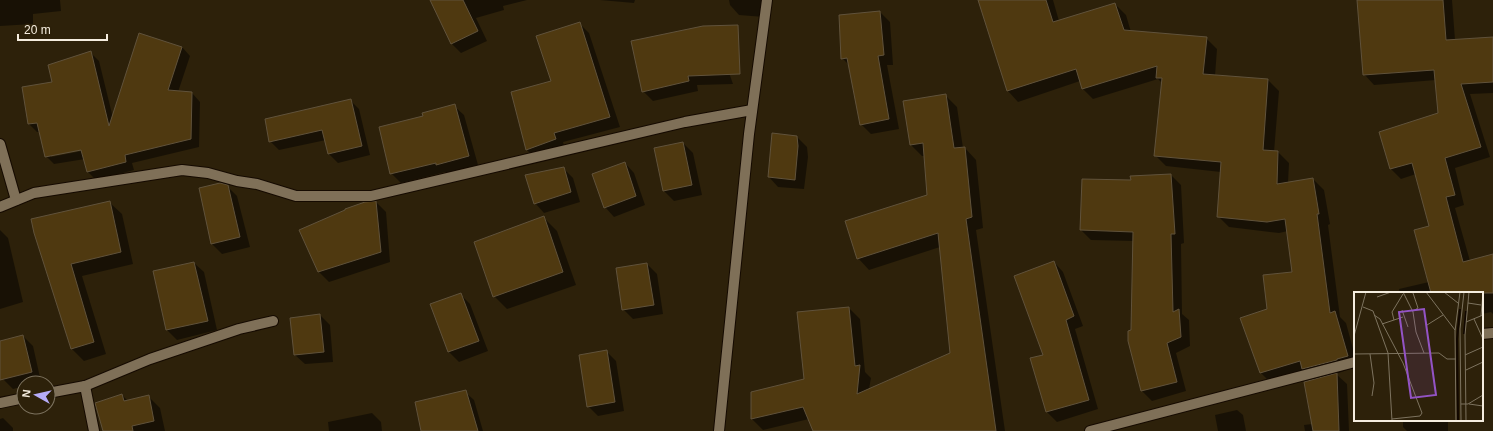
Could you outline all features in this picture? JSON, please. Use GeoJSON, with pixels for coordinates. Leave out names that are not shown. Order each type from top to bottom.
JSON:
{"type":"FeatureCollection","features":[{"type":"Feature","properties":{"kind":"street"},"geometry":{"type":"LineString","coordinates":[[719,431],[752,110],[767,0]]}},
{"type":"Feature","properties":{"kind":"street"},"geometry":{"type":"LineString","coordinates":[[0,207],[34,193],[182,170],[208,173],[237,181],[257,184],[296,196],[371,196],[685,122],[752,110]]}},
{"type":"Feature","properties":{"kind":"street"},"geometry":{"type":"LineString","coordinates":[[0,144],[16,200]]}},
{"type":"Feature","properties":{"kind":"street"},"geometry":{"type":"LineString","coordinates":[[56,391],[85,386],[150,359],[239,329],[273,321]]}},
{"type":"Feature","properties":{"kind":"street"},"geometry":{"type":"LineString","coordinates":[[1483,334],[1493,333]]}},
{"type":"Feature","properties":{"kind":"street"},"geometry":{"type":"LineString","coordinates":[[1090,431],[1354,362]]}},
{"type":"Feature","properties":{"kind":"street"},"geometry":{"type":"LineString","coordinates":[[85,386],[94,431]]}},
{"type":"Feature","properties":{"kind":"street"},"geometry":{"type":"LineString","coordinates":[[0,403],[16,400]]}},
{"type":"Feature","properties":{"kind":"building"},"geometry":{"type":"Polygon","coordinates":[[[430,0],[463,0],[478,31],[451,44],[430,0]]]}},
{"type":"Feature","properties":{"kind":"building"},"geometry":{"type":"Polygon","coordinates":[[[978,0],[1046,0],[1053,22],[1115,3],[1124,30],[1207,37],[1203,74],[1268,79],[1263,150],[1278,151],[1277,184],[1313,178],[1319,214],[1317,214],[1330,313],[1335,311],[1348,356],[1302,369],[1300,361],[1260,373],[1240,318],[1267,309],[1263,275],[1292,272],[1285,219],[1267,222],[1217,217],[1221,162],[1154,156],[1162,78],[1156,78],[1157,66],[1082,89],[1076,69],[1007,91],[978,0]]]}},
{"type":"Feature","properties":{"kind":"building"},"geometry":{"type":"Polygon","coordinates":[[[1357,0],[1443,0],[1446,40],[1493,37],[1493,82],[1461,84],[1481,147],[1445,158],[1455,195],[1446,197],[1463,262],[1493,254],[1493,293],[1431,292],[1414,230],[1429,226],[1412,163],[1390,169],[1379,132],[1438,113],[1434,70],[1363,75],[1357,0]]]}},
{"type":"Feature","properties":{"kind":"building"},"geometry":{"type":"Polygon","coordinates":[[[880,11],[884,55],[878,56],[889,119],[860,125],[847,58],[841,59],[839,15],[880,11]]]}},
{"type":"Feature","properties":{"kind":"building"},"geometry":{"type":"Polygon","coordinates":[[[580,22],[610,117],[554,133],[556,139],[526,150],[511,92],[551,81],[536,36],[580,22]]]}},
{"type":"Feature","properties":{"kind":"building"},"geometry":{"type":"Polygon","coordinates":[[[738,25],[740,74],[688,76],[689,81],[642,92],[631,41],[703,26],[738,25]]]}},
{"type":"Feature","properties":{"kind":"building"},"geometry":{"type":"Polygon","coordinates":[[[139,33],[182,47],[168,90],[192,92],[191,139],[125,155],[126,162],[87,172],[81,150],[45,157],[37,123],[28,124],[22,87],[52,82],[48,65],[91,51],[109,126],[139,33]]]}},
{"type":"Feature","properties":{"kind":"building"},"geometry":{"type":"Polygon","coordinates":[[[946,94],[954,148],[965,147],[972,217],[966,219],[996,431],[813,431],[803,407],[751,419],[751,392],[804,379],[797,312],[849,307],[855,366],[860,365],[857,394],[950,353],[938,233],[857,259],[845,221],[927,195],[923,143],[910,145],[903,101],[946,94]]]}},
{"type":"Feature","properties":{"kind":"building"},"geometry":{"type":"Polygon","coordinates":[[[351,99],[362,146],[328,154],[322,130],[269,142],[265,119],[351,99]]]}},
{"type":"Feature","properties":{"kind":"building"},"geometry":{"type":"Polygon","coordinates":[[[455,104],[469,156],[436,165],[436,163],[390,174],[379,127],[423,116],[422,113],[455,104]]]}},
{"type":"Feature","properties":{"kind":"building"},"geometry":{"type":"Polygon","coordinates":[[[772,133],[797,136],[798,146],[795,180],[768,177],[772,133]]]}},
{"type":"Feature","properties":{"kind":"building"},"geometry":{"type":"Polygon","coordinates":[[[683,142],[692,185],[663,191],[654,148],[683,142]]]}},
{"type":"Feature","properties":{"kind":"building"},"geometry":{"type":"Polygon","coordinates":[[[625,162],[636,196],[604,208],[592,174],[625,162]]]}},
{"type":"Feature","properties":{"kind":"building"},"geometry":{"type":"Polygon","coordinates":[[[564,167],[571,192],[534,204],[525,175],[564,167]]]}},
{"type":"Feature","properties":{"kind":"building"},"geometry":{"type":"Polygon","coordinates":[[[1171,174],[1175,234],[1171,234],[1173,312],[1179,309],[1181,337],[1167,343],[1177,382],[1141,391],[1128,341],[1128,331],[1131,330],[1133,232],[1080,230],[1082,179],[1131,180],[1130,176],[1171,174]]]}},
{"type":"Feature","properties":{"kind":"building"},"geometry":{"type":"Polygon","coordinates":[[[220,183],[228,185],[240,237],[211,244],[199,188],[220,183]]]}},
{"type":"Feature","properties":{"kind":"building"},"geometry":{"type":"Polygon","coordinates":[[[110,201],[121,252],[71,264],[94,342],[71,349],[34,233],[31,219],[110,201]]]}},
{"type":"Feature","properties":{"kind":"building"},"geometry":{"type":"Polygon","coordinates":[[[376,201],[381,252],[318,272],[299,230],[345,209],[365,202],[376,201]]]}},
{"type":"Feature","properties":{"kind":"building"},"geometry":{"type":"Polygon","coordinates":[[[544,216],[563,272],[493,297],[474,242],[544,216]]]}},
{"type":"Feature","properties":{"kind":"building"},"geometry":{"type":"Polygon","coordinates":[[[1054,261],[1074,316],[1066,320],[1089,400],[1046,412],[1030,358],[1043,355],[1014,276],[1054,261]]]}},
{"type":"Feature","properties":{"kind":"building"},"geometry":{"type":"Polygon","coordinates":[[[194,262],[208,321],[166,330],[153,271],[194,262]]]}},
{"type":"Feature","properties":{"kind":"building"},"geometry":{"type":"Polygon","coordinates":[[[647,263],[654,305],[622,310],[616,268],[647,263]]]}},
{"type":"Feature","properties":{"kind":"building"},"geometry":{"type":"Polygon","coordinates":[[[461,293],[479,341],[448,352],[430,304],[461,293]]]}},
{"type":"Feature","properties":{"kind":"building"},"geometry":{"type":"Polygon","coordinates":[[[320,314],[324,352],[294,355],[290,318],[320,314]]]}},
{"type":"Feature","properties":{"kind":"building"},"geometry":{"type":"Polygon","coordinates":[[[23,335],[32,372],[0,380],[0,341],[23,335]]]}},
{"type":"Feature","properties":{"kind":"building"},"geometry":{"type":"Polygon","coordinates":[[[607,350],[615,402],[587,407],[579,355],[607,350]]]}},
{"type":"Feature","properties":{"kind":"building"},"geometry":{"type":"Polygon","coordinates":[[[1337,373],[1339,431],[1313,431],[1304,382],[1337,373]]]}},
{"type":"Feature","properties":{"kind":"building"},"geometry":{"type":"Polygon","coordinates":[[[466,390],[478,431],[421,431],[415,402],[466,390]]]}},
{"type":"Feature","properties":{"kind":"building"},"geometry":{"type":"Polygon","coordinates":[[[122,394],[124,401],[149,395],[154,421],[132,426],[133,431],[103,431],[95,403],[122,394]]]}}]}
